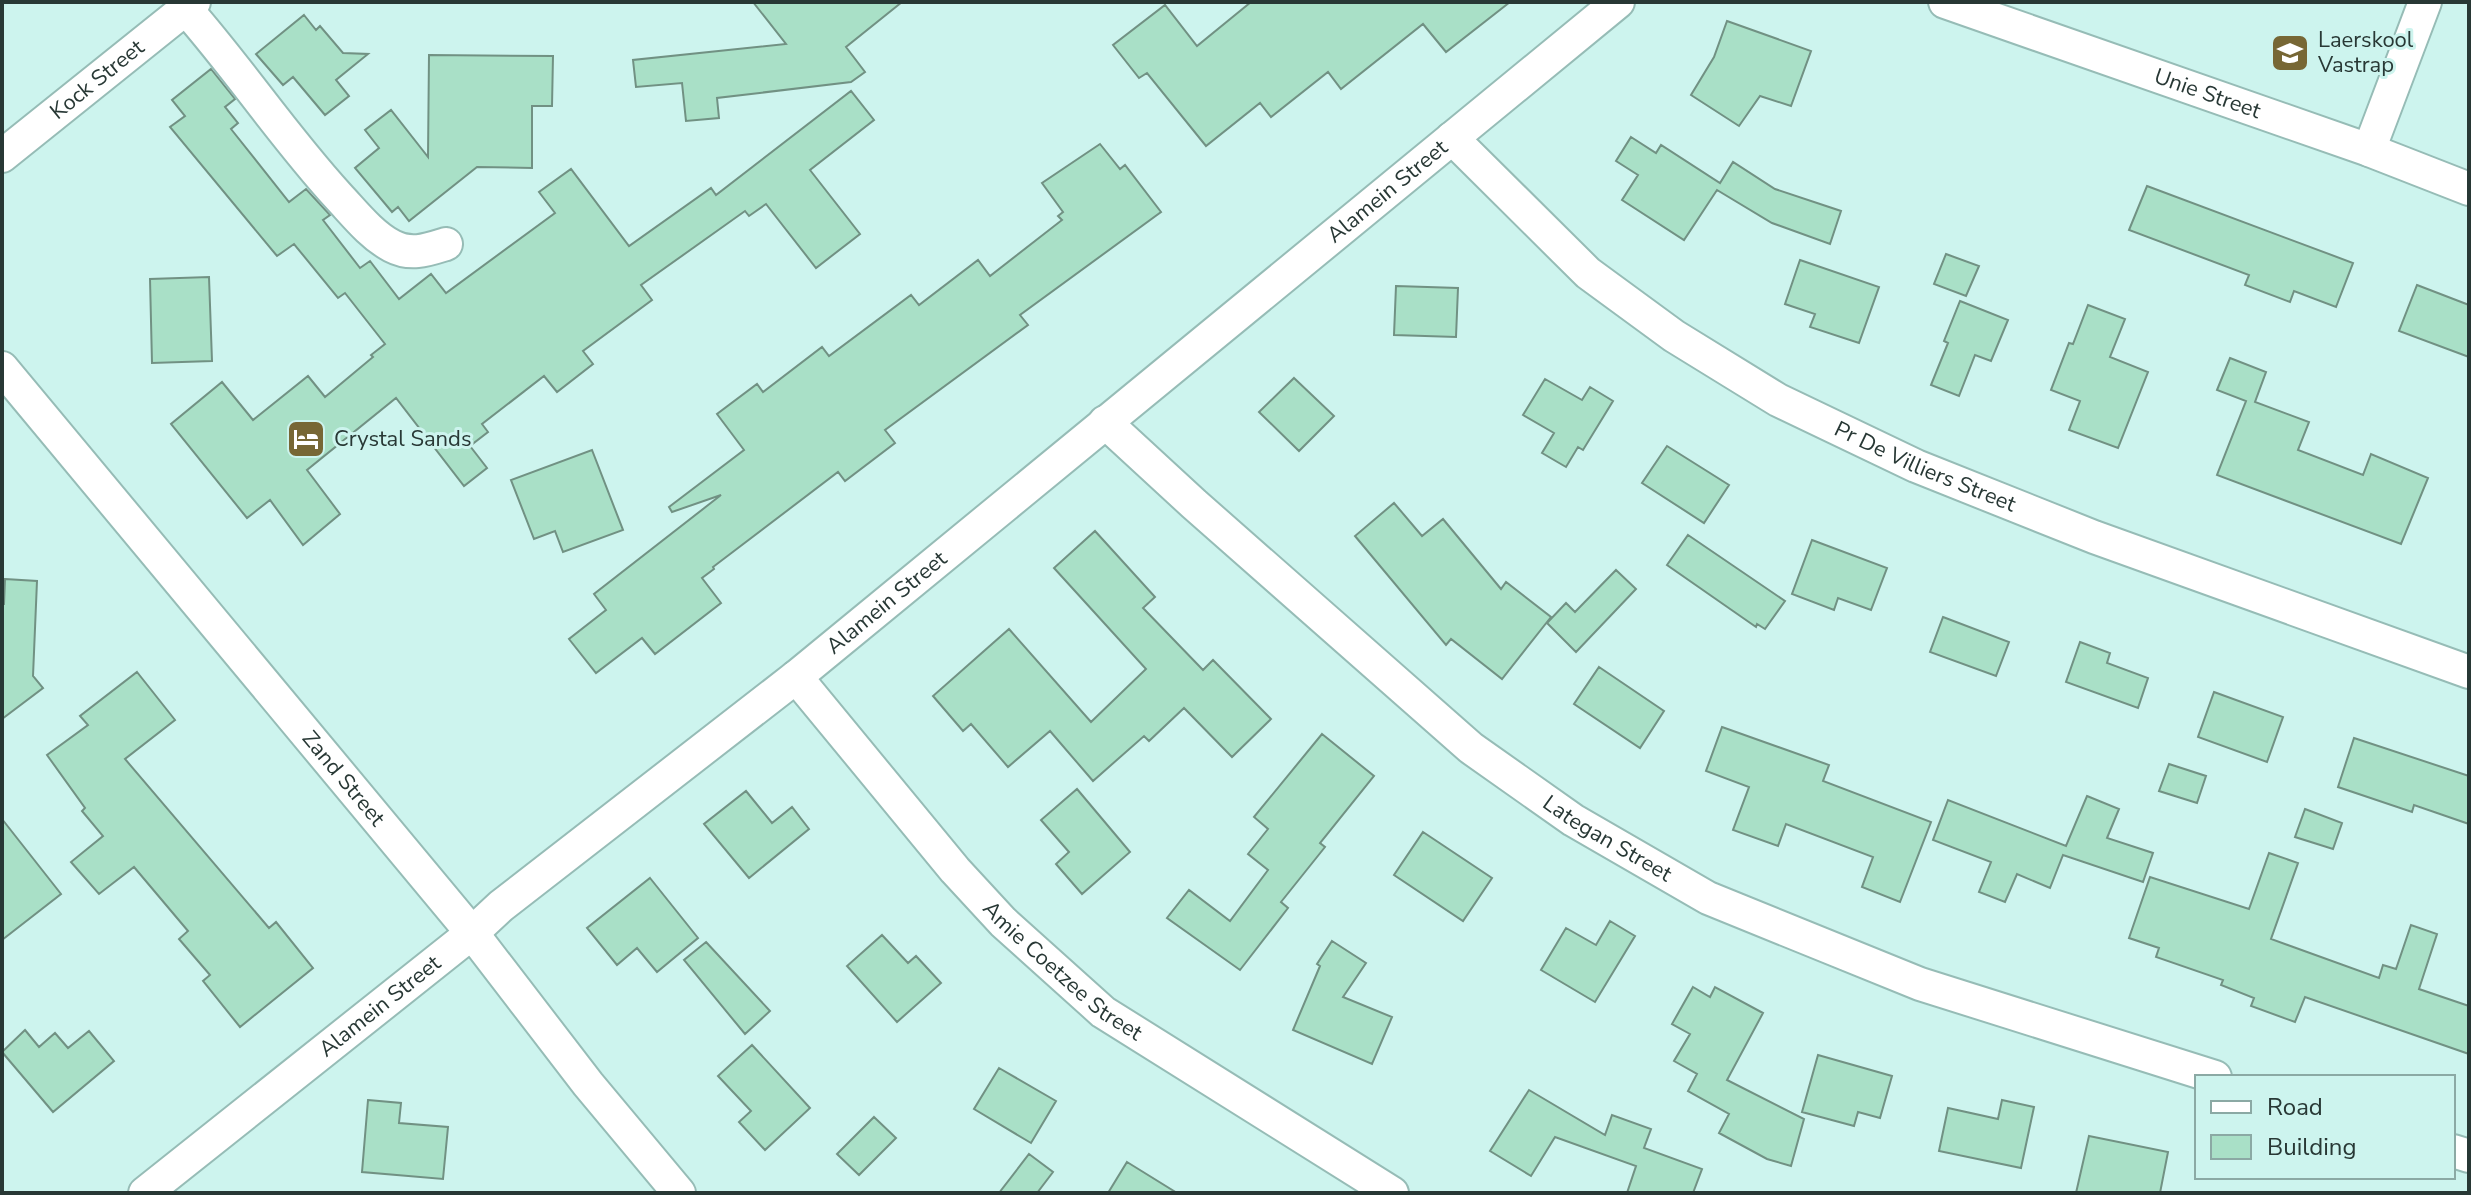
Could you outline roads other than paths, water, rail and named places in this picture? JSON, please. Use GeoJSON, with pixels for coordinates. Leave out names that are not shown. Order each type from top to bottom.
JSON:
{"type":"FeatureCollection","features":[{"type":"Feature","properties":{"kind":"street","name":"Alamein Street"},"geometry":{"type":"LineString","coordinates":[[145,1193],[472,933],[501,906],[796,677],[1618,2]]}},
{"type":"Feature","properties":{"kind":"street","name":"Unie Street"},"geometry":{"type":"LineString","coordinates":[[1945,2],[2369,150],[2469,189]]}},
{"type":"Feature","properties":{"kind":"street"},"geometry":{"type":"LineString","coordinates":[[2369,150],[2425,2]]}},
{"type":"Feature","properties":{"kind":"street"},"geometry":{"type":"LineString","coordinates":[[190,5],[273,119],[365,225],[392,247],[416,253],[446,244]]}},
{"type":"Feature","properties":{"kind":"street","name":"Kock Street"},"geometry":{"type":"LineString","coordinates":[[2,156],[190,5]]}},
{"type":"Feature","properties":{"kind":"street","name":"Pr De Villiers Street"},"geometry":{"type":"LineString","coordinates":[[1452,138],[1588,273],[1674,336],[1778,400],[1916,466],[2094,537],[2469,672]]}},
{"type":"Feature","properties":{"kind":"street","name":"Zand Street"},"geometry":{"type":"LineString","coordinates":[[2,368],[472,933],[588,1084],[679,1193]]}},
{"type":"Feature","properties":{"kind":"street","name":"Lategan Street"},"geometry":{"type":"LineString","coordinates":[[1105,422],[1471,748],[1573,820],[1708,898],[1920,984],[2209,1075]]}},
{"type":"Feature","properties":{"kind":"street","name":"Amie Coetzee Street"},"geometry":{"type":"LineString","coordinates":[[796,677],[955,870],[1003,922],[1093,1004],[1392,1193]]}},
{"type":"Feature","properties":{"kind":"place","name":"Laerskool Vastrap"},"geometry":{"type":"Point","coordinates":[2290,53]}},
{"type":"Feature","properties":{"kind":"place","name":"Crystal Sands"},"geometry":{"type":"Point","coordinates":[306,439]}}]}
